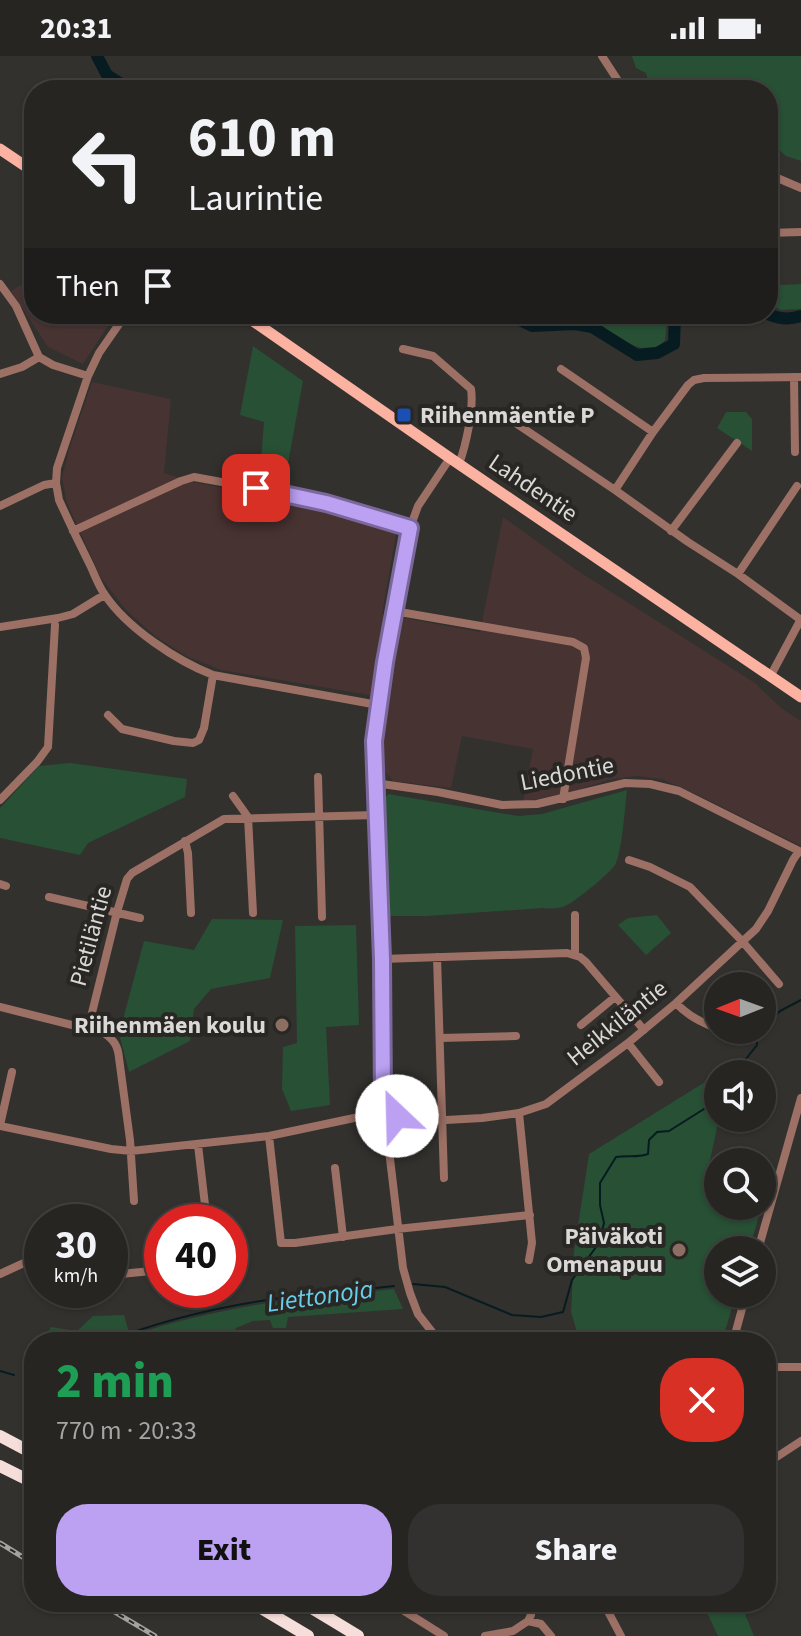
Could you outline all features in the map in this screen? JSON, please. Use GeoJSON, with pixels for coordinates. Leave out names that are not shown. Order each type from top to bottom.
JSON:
{"type":"FeatureCollection","features":[{"type":"Feature","properties":{"kind":"highway"},"geometry":{"type":"LineString","coordinates":[[0,1436],[24,1449]]}},
{"type":"Feature","properties":{"kind":"highway"},"geometry":{"type":"LineString","coordinates":[[0,1466],[24,1478]]}},
{"type":"Feature","properties":{"kind":"highway"},"geometry":{"type":"LineString","coordinates":[[268,1612],[308,1636]]}},
{"type":"Feature","properties":{"kind":"highway"},"geometry":{"type":"LineString","coordinates":[[318,1612],[358,1636]]}},
{"type":"Feature","properties":{"kind":"main road"},"geometry":{"type":"LineString","coordinates":[[0,149],[24,165]]}},
{"type":"Feature","properties":{"kind":"main road","name":"Lahdentie"},"geometry":{"type":"LineString","coordinates":[[257,324],[801,697]]}},
{"type":"Feature","properties":{"kind":"street"},"geometry":{"type":"LineString","coordinates":[[602,56],[618,80]]}},
{"type":"Feature","properties":{"kind":"street"},"geometry":{"type":"LineString","coordinates":[[778,178],[801,188]]}},
{"type":"Feature","properties":{"kind":"street"},"geometry":{"type":"LineString","coordinates":[[778,233],[801,232]]}},
{"type":"Feature","properties":{"kind":"street"},"geometry":{"type":"LineString","coordinates":[[0,284],[24,324]]}},
{"type":"Feature","properties":{"kind":"street"},"geometry":{"type":"LineString","coordinates":[[24,324],[39,357],[88,376]]}},
{"type":"Feature","properties":{"kind":"street"},"geometry":{"type":"LineString","coordinates":[[119,324],[88,376],[57,468],[56,483],[59,500],[104,595],[131,623],[169,653],[196,669],[213,675],[378,705]]}},
{"type":"Feature","properties":{"kind":"street"},"geometry":{"type":"LineString","coordinates":[[383,1101],[382,959],[374,741],[378,705],[410,528],[418,506],[462,455],[472,401],[471,389],[433,356],[403,349]]}},
{"type":"Feature","properties":{"kind":"street"},"geometry":{"type":"LineString","coordinates":[[0,374],[39,357]]}},
{"type":"Feature","properties":{"kind":"street"},"geometry":{"type":"LineString","coordinates":[[561,369],[653,432]]}},
{"type":"Feature","properties":{"kind":"street"},"geometry":{"type":"LineString","coordinates":[[615,490],[653,432],[694,380],[797,377],[795,452]]}},
{"type":"Feature","properties":{"kind":"street"},"geometry":{"type":"LineString","coordinates":[[511,420],[801,619],[771,675]]}},
{"type":"Feature","properties":{"kind":"street"},"geometry":{"type":"LineString","coordinates":[[671,531],[737,443]]}},
{"type":"Feature","properties":{"kind":"street"},"geometry":{"type":"LineString","coordinates":[[73,531],[194,477],[297,496],[410,528]]}},
{"type":"Feature","properties":{"kind":"street"},"geometry":{"type":"LineString","coordinates":[[0,506],[44,485],[56,483]]}},
{"type":"Feature","properties":{"kind":"street"},"geometry":{"type":"LineString","coordinates":[[738,574],[797,486]]}},
{"type":"Feature","properties":{"kind":"street"},"geometry":{"type":"LineString","coordinates":[[0,627],[73,614],[104,595]]}},
{"type":"Feature","properties":{"kind":"street"},"geometry":{"type":"LineString","coordinates":[[394,611],[573,642],[584,648],[586,658],[563,799]]}},
{"type":"Feature","properties":{"kind":"street"},"geometry":{"type":"LineString","coordinates":[[0,800],[48,747],[55,625]]}},
{"type":"Feature","properties":{"kind":"street"},"geometry":{"type":"LineString","coordinates":[[108,715],[122,729],[193,743],[199,740],[204,728],[213,675]]}},
{"type":"Feature","properties":{"kind":"street"},"geometry":{"type":"LineString","coordinates":[[318,777],[322,917]]}},
{"type":"Feature","properties":{"kind":"street","name":"Liedontie"},"geometry":{"type":"LineString","coordinates":[[375,783],[502,805],[537,804],[625,783],[665,786],[800,851]]}},
{"type":"Feature","properties":{"kind":"street"},"geometry":{"type":"LineString","coordinates":[[233,796],[248,817],[253,913]]}},
{"type":"Feature","properties":{"kind":"street","name":"Pietiläntie"},"geometry":{"type":"LineString","coordinates":[[88,1029],[117,912],[127,879],[132,873],[224,819],[376,815]]}},
{"type":"Feature","properties":{"kind":"street"},"geometry":{"type":"LineString","coordinates":[[185,841],[191,913]]}},
{"type":"Feature","properties":{"kind":"street","name":"Heikkiläntie"},"geometry":{"type":"LineString","coordinates":[[397,1116],[428,1121],[482,1118],[519,1113],[546,1104],[644,1030],[756,929],[800,851]]}},
{"type":"Feature","properties":{"kind":"street"},"geometry":{"type":"LineString","coordinates":[[629,860],[690,887],[779,984]]}},
{"type":"Feature","properties":{"kind":"street"},"geometry":{"type":"LineString","coordinates":[[49,897],[140,918]]}},
{"type":"Feature","properties":{"kind":"street"},"geometry":{"type":"LineString","coordinates":[[575,915],[575,955]]}},
{"type":"Feature","properties":{"kind":"street"},"geometry":{"type":"LineString","coordinates":[[382,959],[575,955],[586,962],[644,1030]]}},
{"type":"Feature","properties":{"kind":"street"},"geometry":{"type":"LineString","coordinates":[[437,957],[444,1178]]}},
{"type":"Feature","properties":{"kind":"street"},"geometry":{"type":"LineString","coordinates":[[581,1025],[615,997]]}},
{"type":"Feature","properties":{"kind":"street"},"geometry":{"type":"LineString","coordinates":[[676,1003],[683,1012],[704,1024]]}},
{"type":"Feature","properties":{"kind":"street"},"geometry":{"type":"LineString","coordinates":[[0,1007],[104,1033],[118,1048],[134,1201]]}},
{"type":"Feature","properties":{"kind":"street"},"geometry":{"type":"LineString","coordinates":[[440,1038],[516,1036]]}},
{"type":"Feature","properties":{"kind":"street"},"geometry":{"type":"LineString","coordinates":[[628,1043],[659,1082]]}},
{"type":"Feature","properties":{"kind":"street"},"geometry":{"type":"LineString","coordinates":[[12,1072],[0,1126],[111,1149],[131,1151],[269,1136],[373,1114]]}},
{"type":"Feature","properties":{"kind":"street"},"geometry":{"type":"LineString","coordinates":[[762,1236],[801,1098]]}},
{"type":"Feature","properties":{"kind":"street"},"geometry":{"type":"LineString","coordinates":[[383,1101],[394,1105],[397,1116],[393,1123],[386,1125],[376,1121],[373,1114],[376,1106],[383,1101]]}},
{"type":"Feature","properties":{"kind":"street"},"geometry":{"type":"LineString","coordinates":[[519,1113],[532,1243],[529,1260]]}},
{"type":"Feature","properties":{"kind":"street"},"geometry":{"type":"LineString","coordinates":[[386,1125],[403,1268],[418,1314],[431,1332]]}},
{"type":"Feature","properties":{"kind":"street"},"geometry":{"type":"LineString","coordinates":[[269,1136],[281,1243],[530,1215]]}},
{"type":"Feature","properties":{"kind":"street"},"geometry":{"type":"LineString","coordinates":[[789,1143],[801,1143]]}},
{"type":"Feature","properties":{"kind":"street"},"geometry":{"type":"LineString","coordinates":[[198,1145],[205,1204]]}},
{"type":"Feature","properties":{"kind":"street"},"geometry":{"type":"LineString","coordinates":[[335,1168],[343,1237]]}},
{"type":"Feature","properties":{"kind":"street"},"geometry":{"type":"LineString","coordinates":[[0,1274],[24,1263]]}},
{"type":"Feature","properties":{"kind":"street"},"geometry":{"type":"LineString","coordinates":[[736,1332],[742,1308]]}},
{"type":"Feature","properties":{"kind":"street"},"geometry":{"type":"LineString","coordinates":[[776,1367],[801,1367]]}},
{"type":"Feature","properties":{"kind":"street"},"geometry":{"type":"LineString","coordinates":[[776,1457],[801,1441]]}},
{"type":"Feature","properties":{"kind":"street"},"geometry":{"type":"LineString","coordinates":[[406,1612],[444,1636]]}},
{"type":"Feature","properties":{"kind":"street"},"geometry":{"type":"LineString","coordinates":[[485,1636],[513,1631],[528,1621],[530,1612]]}},
{"type":"Feature","properties":{"kind":"street"},"geometry":{"type":"LineString","coordinates":[[608,1612],[621,1636]]}},
{"type":"Feature","properties":{"kind":"street"},"geometry":{"type":"LineString","coordinates":[[528,1621],[541,1624],[551,1636]]}},
{"type":"Feature","properties":{"kind":"shaded area"},"geometry":{"type":"Polygon","coordinates":[[[24,283],[24,311],[11,291],[24,283]]]}},
{"type":"Feature","properties":{"kind":"shaded area"},"geometry":{"type":"Polygon","coordinates":[[[33,324],[109,324],[83,364],[48,347],[33,324]]]}},
{"type":"Feature","properties":{"kind":"shaded area"},"geometry":{"type":"Polygon","coordinates":[[[92,382],[171,399],[164,473],[192,482],[330,508],[397,529],[382,614],[480,632],[503,517],[578,571],[755,683],[781,708],[801,721],[801,846],[662,779],[636,776],[608,780],[523,802],[533,749],[462,736],[451,788],[393,781],[382,768],[380,746],[387,698],[221,670],[186,656],[155,636],[126,610],[101,578],[67,503],[62,478],[92,382]]]}},
{"type":"Feature","properties":{"kind":"green space"},"geometry":{"type":"Polygon","coordinates":[[[632,56],[801,56],[801,161],[786,156],[778,149],[778,80],[648,80],[646,73],[636,68],[632,56]]]}},
{"type":"Feature","properties":{"kind":"green space"},"geometry":{"type":"Polygon","coordinates":[[[778,284],[801,284],[801,309],[778,308],[778,284]]]}},
{"type":"Feature","properties":{"kind":"green space"},"geometry":{"type":"Polygon","coordinates":[[[599,324],[667,324],[665,340],[658,347],[641,348],[629,344],[599,324]]]}},
{"type":"Feature","properties":{"kind":"green space"},"geometry":{"type":"Polygon","coordinates":[[[253,346],[303,381],[285,480],[260,473],[264,422],[240,415],[253,346]]]}},
{"type":"Feature","properties":{"kind":"green space"},"geometry":{"type":"Polygon","coordinates":[[[726,412],[746,412],[752,419],[752,451],[717,428],[726,412]]]}},
{"type":"Feature","properties":{"kind":"green space"},"geometry":{"type":"Polygon","coordinates":[[[70,763],[187,779],[185,797],[88,843],[80,855],[0,838],[0,808],[39,766],[70,763]]]}},
{"type":"Feature","properties":{"kind":"green space"},"geometry":{"type":"Polygon","coordinates":[[[627,790],[615,865],[567,905],[427,916],[384,916],[382,802],[388,794],[518,816],[542,814],[627,790]]]}},
{"type":"Feature","properties":{"kind":"green space"},"geometry":{"type":"Polygon","coordinates":[[[657,915],[671,933],[646,955],[618,925],[628,918],[657,915]]]}},
{"type":"Feature","properties":{"kind":"green space"},"geometry":{"type":"Polygon","coordinates":[[[212,919],[283,920],[270,978],[211,989],[194,1009],[190,1041],[129,1072],[119,1034],[144,941],[194,950],[212,919]]]}},
{"type":"Feature","properties":{"kind":"green space"},"geometry":{"type":"Polygon","coordinates":[[[356,925],[359,1025],[326,1027],[330,1105],[291,1111],[282,1089],[283,1047],[297,1043],[295,926],[356,925]]]}},
{"type":"Feature","properties":{"kind":"green space"},"geometry":{"type":"Polygon","coordinates":[[[704,1083],[704,1132],[716,1132],[713,1148],[704,1148],[704,1220],[758,1220],[753,1236],[704,1236],[704,1308],[732,1308],[725,1332],[577,1332],[571,1312],[574,1252],[589,1154],[704,1083]]]}},
{"type":"Feature","properties":{"kind":"green space"},"geometry":{"type":"Polygon","coordinates":[[[394,1289],[403,1309],[288,1317],[286,1328],[273,1328],[270,1320],[253,1321],[236,1328],[234,1332],[143,1332],[202,1315],[394,1289]]]}},
{"type":"Feature","properties":{"kind":"green space"},"geometry":{"type":"Polygon","coordinates":[[[124,1315],[129,1332],[48,1332],[51,1327],[77,1331],[93,1316],[124,1315]]]}},
{"type":"Feature","properties":{"kind":"green space"},"geometry":{"type":"Polygon","coordinates":[[[707,1612],[744,1612],[754,1636],[718,1636],[707,1612]]]}},
{"type":"Feature","properties":{"kind":"waterway"},"geometry":{"type":"LineString","coordinates":[[97,56],[107,75],[115,80]]}},
{"type":"Feature","properties":{"kind":"waterway"},"geometry":{"type":"LineString","coordinates":[[778,317],[801,316]]}},
{"type":"Feature","properties":{"kind":"waterway"},"geometry":{"type":"LineString","coordinates":[[528,324],[575,324]]}},
{"type":"Feature","properties":{"kind":"waterway"},"geometry":{"type":"LineString","coordinates":[[575,324],[592,327],[637,355],[657,353],[674,344],[675,324]]}},
{"type":"Feature","properties":{"kind":"waterway","name":"Liettonoja"},"geometry":{"type":"LineString","coordinates":[[776,1015],[801,1000]]}},
{"type":"Feature","properties":{"kind":"waterway","name":"Liettonoja"},"geometry":{"type":"LineString","coordinates":[[745,1060],[757,1044]]}},
{"type":"Feature","properties":{"kind":"waterway","name":"Liettonoja"},"geometry":{"type":"LineString","coordinates":[[413,1284],[445,1287],[512,1315],[541,1317],[563,1312],[572,1280],[599,1243],[604,1223],[600,1183],[616,1157],[648,1154],[649,1140],[657,1132],[669,1131],[704,1109]]}},
{"type":"Feature","properties":{"kind":"waterway","name":"Liettonoja"},"geometry":{"type":"LineString","coordinates":[[136,1332],[235,1305],[394,1286]]}},
{"type":"Feature","properties":{"kind":"waterway","name":"Liettonoja"},"geometry":{"type":"LineString","coordinates":[[0,1371],[14,1375]]}},
{"type":"Feature","properties":{"kind":"railway"},"geometry":{"type":"LineString","coordinates":[[0,1543],[24,1558]]}},
{"type":"Feature","properties":{"kind":"railway"},"geometry":{"type":"LineString","coordinates":[[115,1612],[155,1636]]}},
{"type":"Feature","properties":{"kind":"place","name":"Riihenmäentie P"},"geometry":{"type":"Point","coordinates":[404,415]}},
{"type":"Feature","properties":{"kind":"place","name":"Riihenmäen koulu"},"geometry":{"type":"Point","coordinates":[282,1025]}},
{"type":"Feature","properties":{"kind":"place","name":"Päiväkoti Omenapuu"},"geometry":{"type":"Point","coordinates":[679,1250]}},
{"type":"Feature","properties":{"kind":"route"},"geometry":{"type":"LineString","coordinates":[[256,488],[326,503],[410,528],[374,741],[382,959],[383,1101],[394,1105],[397,1116]]}}]}
